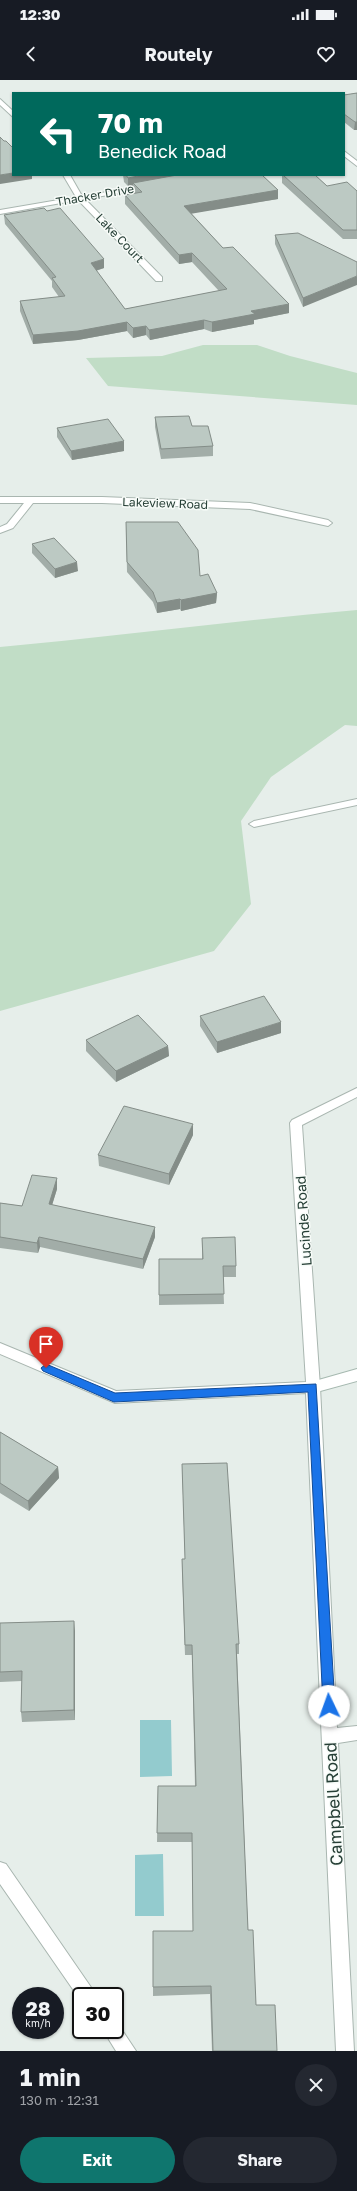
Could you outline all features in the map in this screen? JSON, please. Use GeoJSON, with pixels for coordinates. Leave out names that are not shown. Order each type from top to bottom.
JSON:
{"type":"FeatureCollection","features":[{"type":"Feature","properties":{"kind":"street"},"geometry":{"type":"LineString","coordinates":[[0,101],[12,114]]}},
{"type":"Feature","properties":{"kind":"street"},"geometry":{"type":"LineString","coordinates":[[345,153],[357,151]]}},
{"type":"Feature","properties":{"kind":"street"},"geometry":{"type":"LineString","coordinates":[[345,154],[357,164]]}},
{"type":"Feature","properties":{"kind":"street","name":"Lake Court"},"geometry":{"type":"LineString","coordinates":[[67,176],[80,198],[159,279]]}},
{"type":"Feature","properties":{"kind":"street","name":"Thacker Drive"},"geometry":{"type":"LineString","coordinates":[[0,212],[157,185]]}},
{"type":"Feature","properties":{"kind":"street","name":"Lakeview Road"},"geometry":{"type":"LineString","coordinates":[[0,500],[30,502],[102,500],[250,506],[328,523]]}},
{"type":"Feature","properties":{"kind":"street"},"geometry":{"type":"LineString","coordinates":[[0,530],[10,526],[30,502]]}},
{"type":"Feature","properties":{"kind":"street"},"geometry":{"type":"LineString","coordinates":[[254,824],[357,802]]}},
{"type":"Feature","properties":{"kind":"street","name":"Lucinde Road"},"geometry":{"type":"LineString","coordinates":[[313,1387],[296,1123],[357,1092]]}},
{"type":"Feature","properties":{"kind":"street"},"geometry":{"type":"LineString","coordinates":[[0,1348],[114,1397],[313,1387],[357,1375]]}},
{"type":"Feature","properties":{"kind":"street","name":"Campbell Road"},"geometry":{"type":"LineString","coordinates":[[313,1387],[345,2051]]}},
{"type":"Feature","properties":{"kind":"street"},"geometry":{"type":"LineString","coordinates":[[330,1736],[357,1733]]}},
{"type":"Feature","properties":{"kind":"street"},"geometry":{"type":"LineString","coordinates":[[0,1870],[82,1987]]}},
{"type":"Feature","properties":{"kind":"street"},"geometry":{"type":"LineString","coordinates":[[118,2039],[126,2051]]}},
{"type":"Feature","properties":{"kind":"green space"},"geometry":{"type":"Polygon","coordinates":[[[203,345],[257,345],[290,356],[357,373],[357,405],[108,386],[86,358],[162,356],[203,345]]]}},
{"type":"Feature","properties":{"kind":"green space"},"geometry":{"type":"Polygon","coordinates":[[[357,610],[357,726],[345,725],[271,777],[241,821],[251,904],[214,951],[0,1011],[0,647],[268,618],[357,610]]]}},
{"type":"Feature","properties":{"kind":"water"},"geometry":{"type":"Polygon","coordinates":[[[140,1720],[171,1720],[172,1776],[140,1777],[140,1720]]]}},
{"type":"Feature","properties":{"kind":"water"},"geometry":{"type":"Polygon","coordinates":[[[163,1854],[164,1916],[135,1916],[135,1855],[163,1854]]]}},
{"type":"Feature","properties":{"kind":"building"},"geometry":{"type":"Polygon","coordinates":[[[357,93],[357,122],[345,115],[345,95],[357,93]]]}},
{"type":"Feature","properties":{"kind":"building"},"geometry":{"type":"Polygon","coordinates":[[[0,137],[12,147],[12,173],[0,175],[0,137]]]}},
{"type":"Feature","properties":{"kind":"building"},"geometry":{"type":"Polygon","coordinates":[[[127,176],[138,176],[128,178],[127,176]]]}},
{"type":"Feature","properties":{"kind":"building"},"geometry":{"type":"Polygon","coordinates":[[[172,176],[263,176],[278,190],[184,206],[223,248],[233,247],[289,304],[251,311],[255,314],[212,322],[204,320],[149,330],[146,326],[133,328],[127,322],[78,331],[33,335],[20,301],[65,296],[52,278],[56,277],[4,215],[44,208],[47,211],[60,208],[104,259],[91,263],[125,309],[227,289],[192,253],[179,255],[125,195],[142,192],[133,183],[172,176]]]}},
{"type":"Feature","properties":{"kind":"building"},"geometry":{"type":"Polygon","coordinates":[[[284,176],[316,176],[327,186],[347,182],[357,191],[357,230],[343,230],[284,176]]]}},
{"type":"Feature","properties":{"kind":"building"},"geometry":{"type":"Polygon","coordinates":[[[298,233],[357,262],[357,276],[303,298],[275,235],[298,233]]]}},
{"type":"Feature","properties":{"kind":"building"},"geometry":{"type":"Polygon","coordinates":[[[189,416],[192,426],[208,426],[213,446],[161,449],[155,417],[189,416]]]}},
{"type":"Feature","properties":{"kind":"building"},"geometry":{"type":"Polygon","coordinates":[[[108,419],[124,441],[71,451],[57,428],[108,419]]]}},
{"type":"Feature","properties":{"kind":"building"},"geometry":{"type":"Polygon","coordinates":[[[126,522],[178,522],[198,550],[200,576],[208,574],[217,593],[157,603],[153,592],[127,562],[126,522]]]}},
{"type":"Feature","properties":{"kind":"building"},"geometry":{"type":"Polygon","coordinates":[[[54,538],[77,562],[55,569],[32,544],[54,538]]]}},
{"type":"Feature","properties":{"kind":"building"},"geometry":{"type":"Polygon","coordinates":[[[264,996],[281,1022],[217,1042],[200,1016],[264,996]]]}},
{"type":"Feature","properties":{"kind":"building"},"geometry":{"type":"Polygon","coordinates":[[[138,1015],[168,1046],[116,1071],[86,1040],[138,1015]]]}},
{"type":"Feature","properties":{"kind":"building"},"geometry":{"type":"Polygon","coordinates":[[[124,1106],[193,1124],[169,1174],[98,1155],[124,1106]]]}},
{"type":"Feature","properties":{"kind":"building"},"geometry":{"type":"Polygon","coordinates":[[[32,1175],[57,1178],[49,1204],[155,1227],[143,1259],[39,1237],[37,1243],[0,1237],[0,1203],[22,1206],[32,1175]]]}},
{"type":"Feature","properties":{"kind":"building"},"geometry":{"type":"Polygon","coordinates":[[[235,1237],[236,1266],[223,1266],[224,1294],[159,1295],[159,1259],[203,1259],[202,1238],[235,1237]]]}},
{"type":"Feature","properties":{"kind":"building"},"geometry":{"type":"Polygon","coordinates":[[[0,1432],[58,1467],[28,1501],[0,1483],[0,1432]]]}},
{"type":"Feature","properties":{"kind":"building"},"geometry":{"type":"Polygon","coordinates":[[[227,1463],[239,1644],[236,1644],[248,1930],[253,1930],[256,2005],[275,2005],[277,2051],[213,2051],[211,1986],[153,1987],[153,1931],[193,1931],[192,1833],[157,1833],[158,1786],[196,1786],[192,1645],[185,1645],[182,1559],[185,1559],[182,1464],[227,1463]]]}},
{"type":"Feature","properties":{"kind":"building"},"geometry":{"type":"Polygon","coordinates":[[[74,1621],[74,1710],[21,1712],[22,1671],[0,1672],[0,1623],[74,1621]]]}},
{"type":"Feature","properties":{"kind":"route"},"geometry":{"type":"LineString","coordinates":[[46,1368],[114,1397],[313,1387],[329,1706]]}}]}
